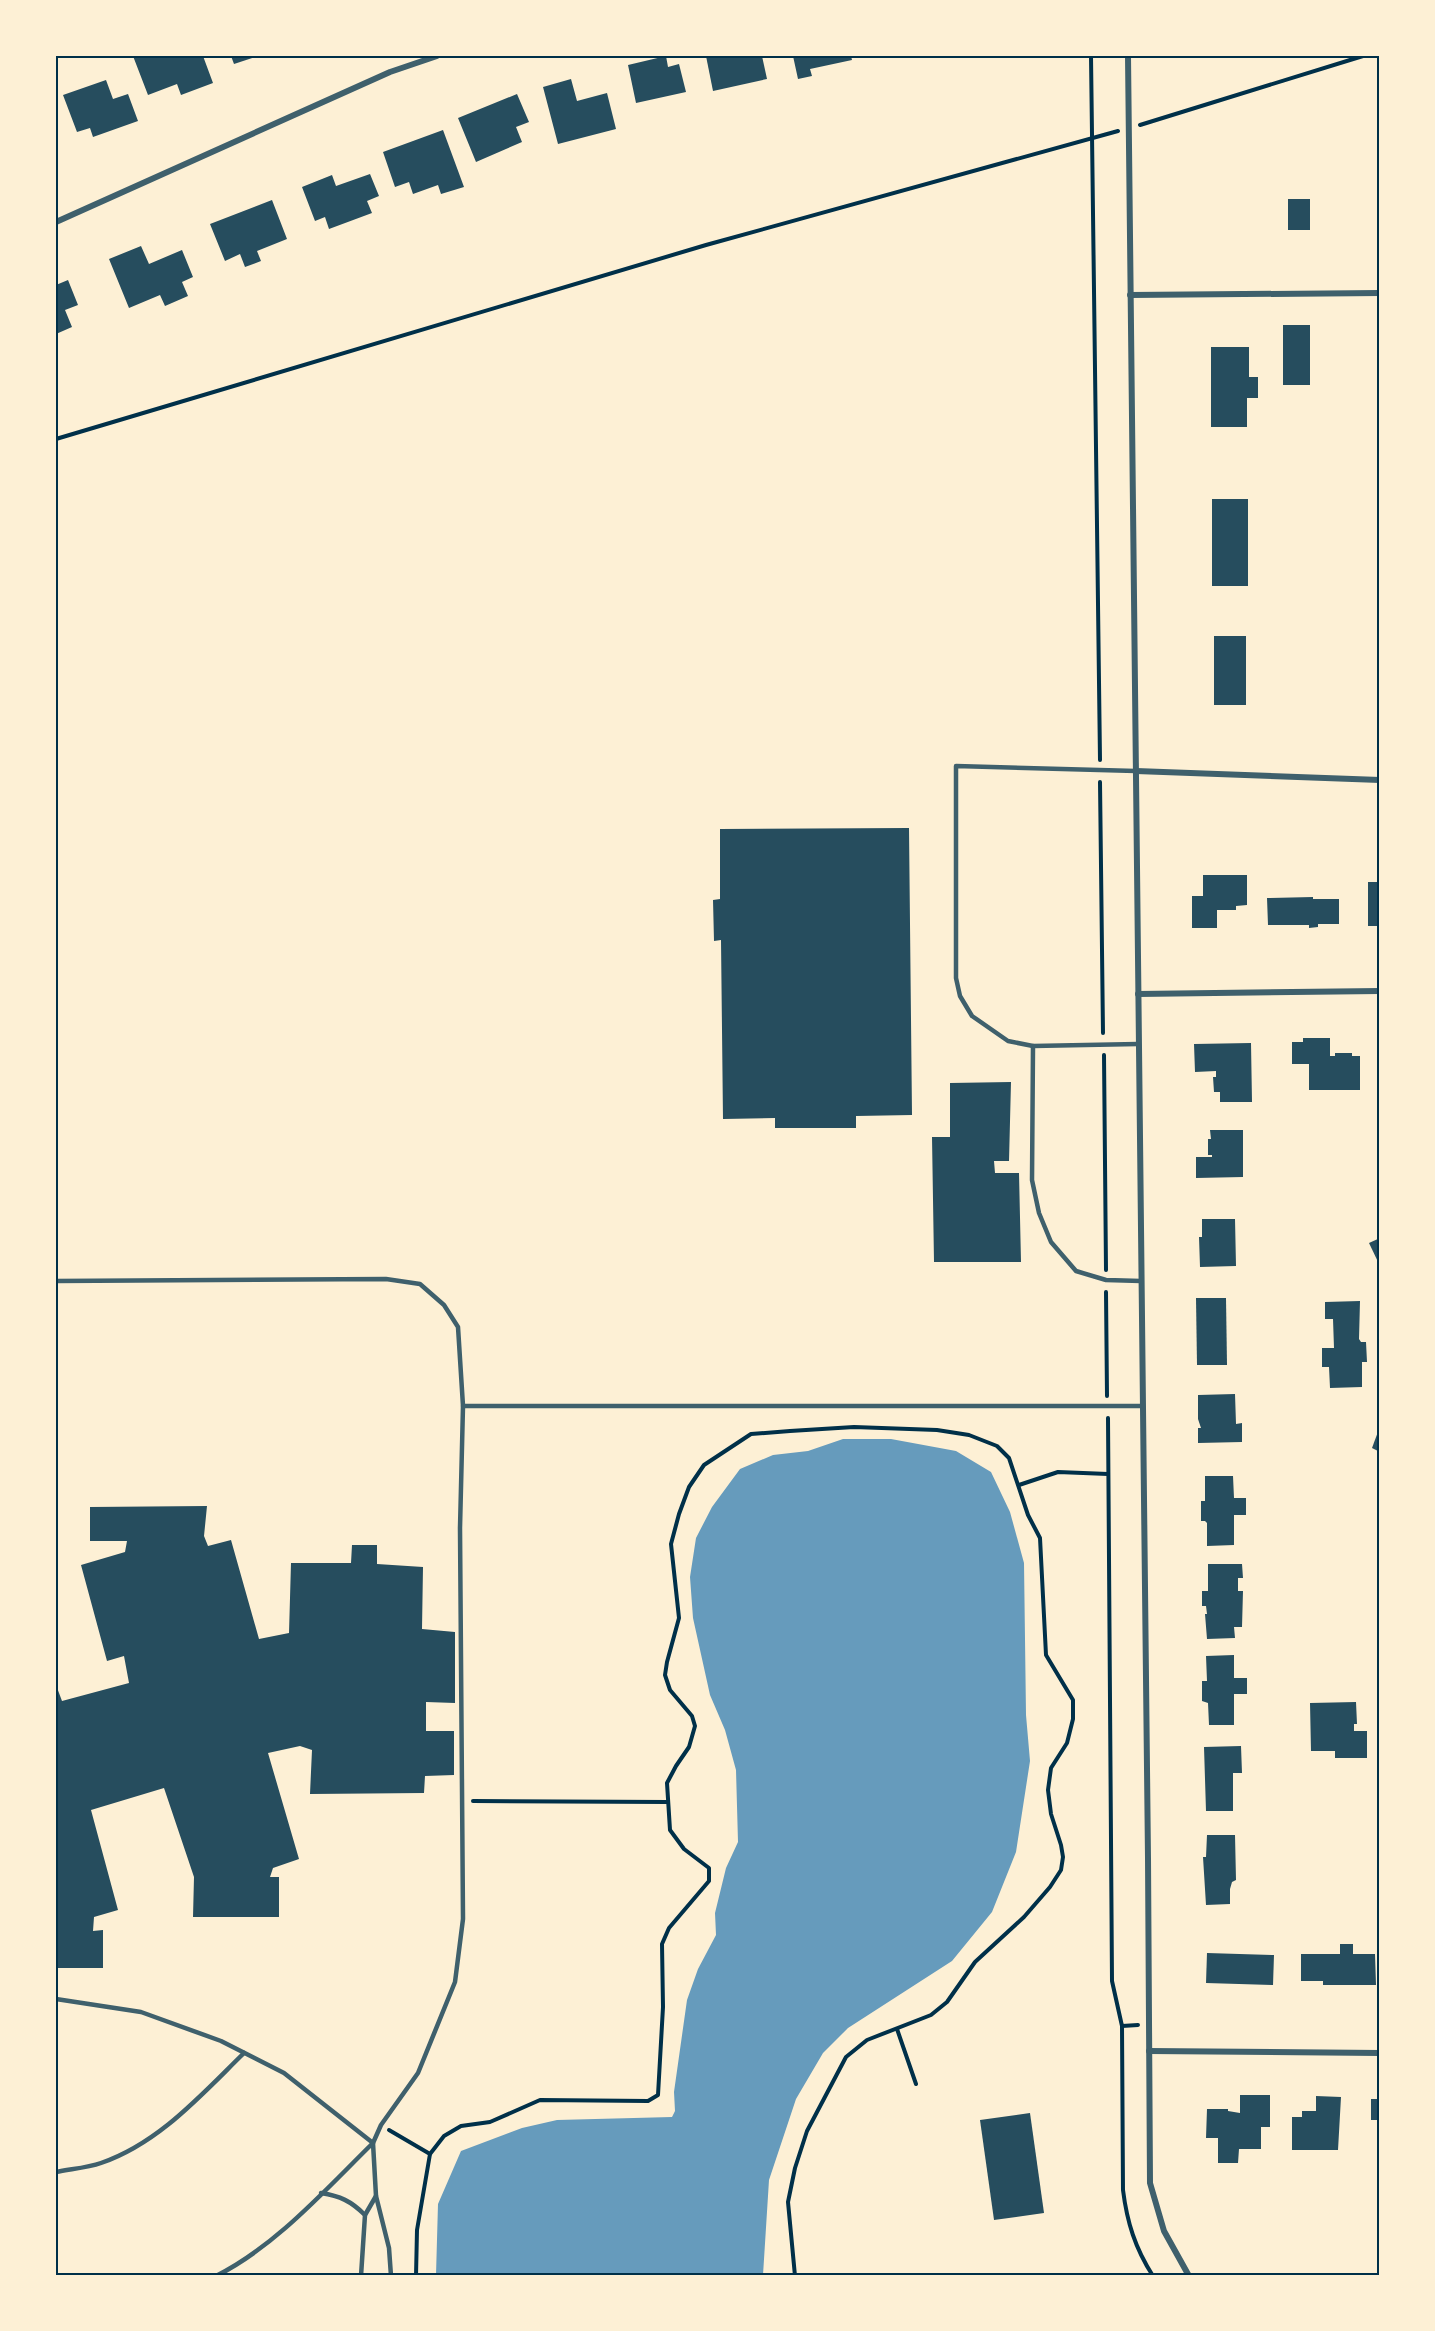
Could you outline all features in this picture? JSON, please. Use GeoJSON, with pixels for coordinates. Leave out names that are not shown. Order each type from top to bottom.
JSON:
{"type":"FeatureCollection","features":[{"type":"Feature","properties":{"kind":"street"},"geometry":{"type":"LineString","coordinates":[[56,222],[390,72],[437,56]]}},
{"type":"Feature","properties":{"kind":"street"},"geometry":{"type":"LineString","coordinates":[[1128,56],[1150,2183],[1164,2231],[1189,2276]]}},
{"type":"Feature","properties":{"kind":"street"},"geometry":{"type":"LineString","coordinates":[[1130,295],[1380,293]]}},
{"type":"Feature","properties":{"kind":"street"},"geometry":{"type":"LineString","coordinates":[[1136,771],[1380,780]]}},
{"type":"Feature","properties":{"kind":"street"},"geometry":{"type":"LineString","coordinates":[[1138,994],[1380,991]]}},
{"type":"Feature","properties":{"kind":"street"},"geometry":{"type":"LineString","coordinates":[[1149,2051],[1380,2053]]}},
{"type":"Feature","properties":{"kind":"lane"},"geometry":{"type":"LineString","coordinates":[[1136,771],[956,766],[956,978],[960,996],[972,1016],[1008,1041],[1034,1046],[1138,1044]]}},
{"type":"Feature","properties":{"kind":"lane"},"geometry":{"type":"LineString","coordinates":[[1034,1046],[1032,1180],[1039,1213],[1051,1242],[1076,1271],[1106,1280],[1141,1281]]}},
{"type":"Feature","properties":{"kind":"lane"},"geometry":{"type":"LineString","coordinates":[[56,1281],[386,1279],[420,1284],[444,1305],[458,1327],[463,1406],[460,1528],[463,1919],[455,1982],[418,2073],[381,2126],[373,2143],[261,2248],[234,2267],[216,2276]]}},
{"type":"Feature","properties":{"kind":"lane"},"geometry":{"type":"LineString","coordinates":[[463,1406],[1143,1406]]}},
{"type":"Feature","properties":{"kind":"lane"},"geometry":{"type":"LineString","coordinates":[[56,1999],[141,2012],[221,2041],[284,2073],[373,2143],[376,2196],[389,2248],[391,2276]]}},
{"type":"Feature","properties":{"kind":"lane"},"geometry":{"type":"LineString","coordinates":[[56,2172],[101,2163],[141,2145],[183,2113],[244,2053]]}},
{"type":"Feature","properties":{"kind":"lane"},"geometry":{"type":"LineString","coordinates":[[321,2193],[339,2196],[354,2203],[365,2215]]}},
{"type":"Feature","properties":{"kind":"lane"},"geometry":{"type":"LineString","coordinates":[[361,2276],[365,2215],[376,2196]]}},
{"type":"Feature","properties":{"kind":"path"},"geometry":{"type":"LineString","coordinates":[[56,439],[706,245],[1128,128],[1363,56]]}},
{"type":"Feature","properties":{"kind":"path"},"geometry":{"type":"LineString","coordinates":[[416,2276],[417,2230],[430,2154],[444,2136],[461,2126],[490,2122],[540,2100],[648,2101],[658,2095],[663,2007],[662,1944],[669,1928],[709,1881],[709,1868],[684,1849],[670,1830],[667,1783],[689,1748],[695,1726],[692,1716],[670,1690],[665,1675],[679,1618],[671,1544],[689,1487],[704,1465],[751,1434],[854,1427],[937,1430],[969,1435],[997,1446],[1009,1458],[1028,1515],[1040,1538],[1046,1654],[1073,1700],[1073,1719],[1066,1743],[1051,1768],[1048,1790],[1051,1814],[1063,1857],[1060,1870],[1050,1887],[1024,1917],[975,1962],[946,2002],[931,2015],[867,2040],[846,2057],[807,2131],[795,2168],[788,2202],[795,2276]]}},
{"type":"Feature","properties":{"kind":"path"},"geometry":{"type":"LineString","coordinates":[[1018,1485],[1058,1472],[1108,1474]]}},
{"type":"Feature","properties":{"kind":"path"},"geometry":{"type":"LineString","coordinates":[[462,1801],[668,1802]]}},
{"type":"Feature","properties":{"kind":"path"},"geometry":{"type":"LineString","coordinates":[[1122,2026],[1123,2190],[1126,2216],[1140,2255],[1153,2276]]}},
{"type":"Feature","properties":{"kind":"path"},"geometry":{"type":"LineString","coordinates":[[897,2029],[916,2084]]}},
{"type":"Feature","properties":{"kind":"path"},"geometry":{"type":"LineString","coordinates":[[381,2126],[430,2154]]}},
{"type":"Feature","properties":{"kind":"water"},"geometry":{"type":"Polygon","coordinates":[[[843,1439],[891,1439],[956,1451],[991,1472],[1010,1512],[1024,1563],[1026,1715],[1030,1761],[1016,1852],[992,1912],[952,1961],[848,2028],[823,2053],[796,2099],[769,2180],[763,2275],[436,2275],[438,2204],[461,2151],[522,2128],[557,2120],[672,2117],[675,2111],[674,2092],[687,2000],[698,1969],[716,1935],[715,1913],[726,1868],[738,1842],[736,1770],[725,1730],[710,1695],[693,1618],[690,1577],[696,1538],[712,1507],[740,1469],[773,1455],[808,1451],[843,1439]]]}},
{"type":"Feature","properties":{"kind":"building"},"geometry":{"type":"Polygon","coordinates":[[[133,56],[203,56],[213,83],[181,95],[177,84],[148,95],[133,56]]]}},
{"type":"Feature","properties":{"kind":"building"},"geometry":{"type":"Polygon","coordinates":[[[231,56],[258,56],[234,64],[231,56]]]}},
{"type":"Feature","properties":{"kind":"building"},"geometry":{"type":"Polygon","coordinates":[[[666,56],[668,67],[679,64],[686,92],[636,103],[628,65],[666,56]]]}},
{"type":"Feature","properties":{"kind":"building"},"geometry":{"type":"Polygon","coordinates":[[[706,56],[762,56],[767,79],[713,91],[706,56]]]}},
{"type":"Feature","properties":{"kind":"building"},"geometry":{"type":"Polygon","coordinates":[[[793,56],[851,56],[852,60],[810,69],[812,76],[798,79],[793,56]]]}},
{"type":"Feature","properties":{"kind":"building"},"geometry":{"type":"Polygon","coordinates":[[[571,79],[577,101],[607,93],[616,129],[558,144],[543,87],[571,79]]]}},
{"type":"Feature","properties":{"kind":"building"},"geometry":{"type":"Polygon","coordinates":[[[106,80],[113,99],[128,94],[138,121],[93,137],[90,128],[77,132],[63,95],[106,80]]]}},
{"type":"Feature","properties":{"kind":"building"},"geometry":{"type":"Polygon","coordinates":[[[517,94],[529,122],[516,127],[522,142],[476,162],[458,118],[517,94]]]}},
{"type":"Feature","properties":{"kind":"building"},"geometry":{"type":"Polygon","coordinates":[[[443,130],[464,187],[441,194],[438,185],[413,194],[409,182],[395,187],[383,152],[443,130]]]}},
{"type":"Feature","properties":{"kind":"building"},"geometry":{"type":"Polygon","coordinates":[[[370,174],[379,196],[367,201],[372,213],[329,229],[325,217],[315,221],[302,187],[332,175],[336,186],[370,174]]]}},
{"type":"Feature","properties":{"kind":"building"},"geometry":{"type":"Polygon","coordinates":[[[1288,199],[1310,199],[1310,230],[1288,230],[1288,199]]]}},
{"type":"Feature","properties":{"kind":"building"},"geometry":{"type":"Polygon","coordinates":[[[272,200],[287,239],[257,251],[261,261],[245,267],[240,254],[225,261],[210,224],[272,200]]]}},
{"type":"Feature","properties":{"kind":"building"},"geometry":{"type":"Polygon","coordinates":[[[141,246],[149,264],[182,250],[193,277],[182,282],[188,296],[165,306],[160,295],[129,308],[109,259],[141,246]]]}},
{"type":"Feature","properties":{"kind":"building"},"geometry":{"type":"Polygon","coordinates":[[[68,280],[78,305],[65,310],[72,327],[56,334],[56,285],[68,280]]]}},
{"type":"Feature","properties":{"kind":"building"},"geometry":{"type":"Polygon","coordinates":[[[1283,325],[1310,325],[1310,385],[1283,385],[1283,325]]]}},
{"type":"Feature","properties":{"kind":"building"},"geometry":{"type":"Polygon","coordinates":[[[1211,347],[1249,347],[1249,377],[1258,377],[1258,398],[1247,398],[1247,427],[1211,427],[1211,347]]]}},
{"type":"Feature","properties":{"kind":"building"},"geometry":{"type":"Polygon","coordinates":[[[1212,499],[1248,499],[1248,586],[1212,586],[1212,499]]]}},
{"type":"Feature","properties":{"kind":"building"},"geometry":{"type":"Polygon","coordinates":[[[1214,636],[1246,636],[1246,705],[1214,705],[1214,636]]]}},
{"type":"Feature","properties":{"kind":"building"},"geometry":{"type":"Polygon","coordinates":[[[909,828],[912,1115],[856,1116],[856,1128],[775,1128],[775,1118],[723,1119],[721,940],[714,941],[713,900],[720,899],[720,829],[909,828]]]}},
{"type":"Feature","properties":{"kind":"building"},"geometry":{"type":"Polygon","coordinates":[[[1203,875],[1247,875],[1247,905],[1236,906],[1236,910],[1217,910],[1217,928],[1192,928],[1192,896],[1203,896],[1203,875]]]}},
{"type":"Feature","properties":{"kind":"building"},"geometry":{"type":"Polygon","coordinates":[[[1368,882],[1380,882],[1380,926],[1368,926],[1368,882]]]}},
{"type":"Feature","properties":{"kind":"building"},"geometry":{"type":"Polygon","coordinates":[[[1313,897],[1313,899],[1339,899],[1339,924],[1318,924],[1318,927],[1309,928],[1309,925],[1268,925],[1267,898],[1313,897]]]}},
{"type":"Feature","properties":{"kind":"building"},"geometry":{"type":"Polygon","coordinates":[[[1303,1038],[1330,1038],[1330,1056],[1335,1056],[1335,1053],[1352,1053],[1352,1056],[1360,1056],[1360,1090],[1309,1090],[1309,1064],[1292,1064],[1292,1042],[1303,1042],[1303,1038]]]}},
{"type":"Feature","properties":{"kind":"building"},"geometry":{"type":"Polygon","coordinates":[[[1251,1043],[1252,1102],[1220,1102],[1220,1092],[1214,1092],[1213,1077],[1216,1077],[1216,1071],[1195,1072],[1194,1044],[1251,1043]]]}},
{"type":"Feature","properties":{"kind":"building"},"geometry":{"type":"Polygon","coordinates":[[[1011,1082],[1009,1161],[994,1161],[995,1173],[1019,1173],[1021,1262],[934,1262],[932,1137],[950,1137],[950,1083],[1011,1082]]]}},
{"type":"Feature","properties":{"kind":"building"},"geometry":{"type":"Polygon","coordinates":[[[1210,1130],[1243,1130],[1243,1177],[1196,1178],[1196,1157],[1212,1157],[1208,1155],[1210,1130]]]}},
{"type":"Feature","properties":{"kind":"building"},"geometry":{"type":"Polygon","coordinates":[[[1202,1219],[1235,1219],[1236,1266],[1200,1267],[1199,1237],[1202,1237],[1202,1219]]]}},
{"type":"Feature","properties":{"kind":"building"},"geometry":{"type":"Polygon","coordinates":[[[1380,1238],[1380,1266],[1369,1243],[1380,1238]]]}},
{"type":"Feature","properties":{"kind":"building"},"geometry":{"type":"Polygon","coordinates":[[[1196,1298],[1226,1298],[1227,1365],[1197,1365],[1196,1298]]]}},
{"type":"Feature","properties":{"kind":"building"},"geometry":{"type":"Polygon","coordinates":[[[1360,1301],[1359,1339],[1361,1342],[1366,1342],[1367,1362],[1362,1362],[1362,1387],[1330,1388],[1329,1367],[1322,1367],[1322,1348],[1334,1348],[1333,1319],[1325,1319],[1325,1302],[1360,1301]]]}},
{"type":"Feature","properties":{"kind":"building"},"geometry":{"type":"Polygon","coordinates":[[[1235,1394],[1236,1424],[1242,1423],[1242,1442],[1198,1443],[1198,1428],[1201,1428],[1198,1419],[1198,1395],[1235,1394]]]}},
{"type":"Feature","properties":{"kind":"building"},"geometry":{"type":"Polygon","coordinates":[[[1380,1429],[1380,1452],[1372,1448],[1380,1429]]]}},
{"type":"Feature","properties":{"kind":"building"},"geometry":{"type":"Polygon","coordinates":[[[1205,1476],[1233,1476],[1234,1498],[1246,1498],[1246,1515],[1234,1515],[1234,1545],[1207,1546],[1207,1523],[1201,1521],[1201,1501],[1205,1501],[1205,1476]]]}},
{"type":"Feature","properties":{"kind":"building"},"geometry":{"type":"Polygon","coordinates":[[[207,1506],[204,1536],[208,1546],[231,1540],[259,1639],[289,1633],[291,1563],[351,1563],[352,1545],[377,1545],[377,1564],[423,1567],[422,1629],[455,1632],[455,1703],[426,1702],[426,1731],[454,1731],[454,1775],[425,1776],[424,1793],[310,1794],[312,1750],[300,1746],[268,1753],[299,1859],[273,1868],[270,1877],[279,1877],[279,1917],[193,1917],[194,1877],[164,1788],[91,1810],[118,1910],[94,1917],[93,1931],[103,1930],[103,1968],[56,1968],[56,1685],[62,1701],[129,1683],[124,1656],[107,1661],[81,1565],[125,1552],[127,1541],[90,1541],[90,1507],[207,1506]]]}},
{"type":"Feature","properties":{"kind":"building"},"geometry":{"type":"Polygon","coordinates":[[[1208,1564],[1242,1564],[1243,1578],[1238,1578],[1238,1591],[1243,1591],[1242,1627],[1234,1627],[1235,1638],[1207,1639],[1205,1614],[1207,1614],[1206,1606],[1202,1606],[1202,1591],[1208,1591],[1208,1564]]]}},
{"type":"Feature","properties":{"kind":"building"},"geometry":{"type":"Polygon","coordinates":[[[1234,1655],[1234,1678],[1247,1678],[1247,1694],[1234,1694],[1234,1725],[1209,1725],[1208,1703],[1202,1701],[1202,1681],[1207,1681],[1206,1656],[1234,1655]]]}},
{"type":"Feature","properties":{"kind":"building"},"geometry":{"type":"Polygon","coordinates":[[[1356,1702],[1357,1724],[1354,1724],[1354,1731],[1367,1731],[1367,1758],[1335,1758],[1335,1751],[1311,1751],[1310,1703],[1356,1702]]]}},
{"type":"Feature","properties":{"kind":"building"},"geometry":{"type":"Polygon","coordinates":[[[1241,1746],[1242,1773],[1233,1773],[1233,1811],[1206,1811],[1204,1747],[1241,1746]]]}},
{"type":"Feature","properties":{"kind":"building"},"geometry":{"type":"Polygon","coordinates":[[[1207,1835],[1235,1835],[1236,1880],[1232,1882],[1230,1889],[1230,1904],[1206,1905],[1203,1857],[1206,1857],[1207,1835]]]}},
{"type":"Feature","properties":{"kind":"building"},"geometry":{"type":"Polygon","coordinates":[[[1340,1944],[1353,1944],[1353,1954],[1375,1954],[1376,1985],[1323,1985],[1323,1981],[1301,1981],[1301,1954],[1340,1954],[1340,1944]]]}},
{"type":"Feature","properties":{"kind":"building"},"geometry":{"type":"Polygon","coordinates":[[[1207,1953],[1274,1955],[1273,1985],[1206,1983],[1207,1953]]]}},
{"type":"Feature","properties":{"kind":"building"},"geometry":{"type":"Polygon","coordinates":[[[1240,2095],[1270,2095],[1270,2127],[1261,2127],[1261,2149],[1239,2149],[1238,2163],[1218,2163],[1218,2138],[1206,2138],[1207,2109],[1228,2109],[1228,2111],[1240,2113],[1240,2095]]]}},
{"type":"Feature","properties":{"kind":"building"},"geometry":{"type":"Polygon","coordinates":[[[1316,2096],[1341,2097],[1338,2150],[1292,2150],[1292,2117],[1302,2117],[1302,2111],[1316,2111],[1316,2096]]]}},
{"type":"Feature","properties":{"kind":"building"},"geometry":{"type":"Polygon","coordinates":[[[1371,2099],[1380,2099],[1380,2120],[1371,2120],[1371,2099]]]}},
{"type":"Feature","properties":{"kind":"building"},"geometry":{"type":"Polygon","coordinates":[[[1030,2113],[1044,2213],[994,2220],[980,2120],[1030,2113]]]}}]}
